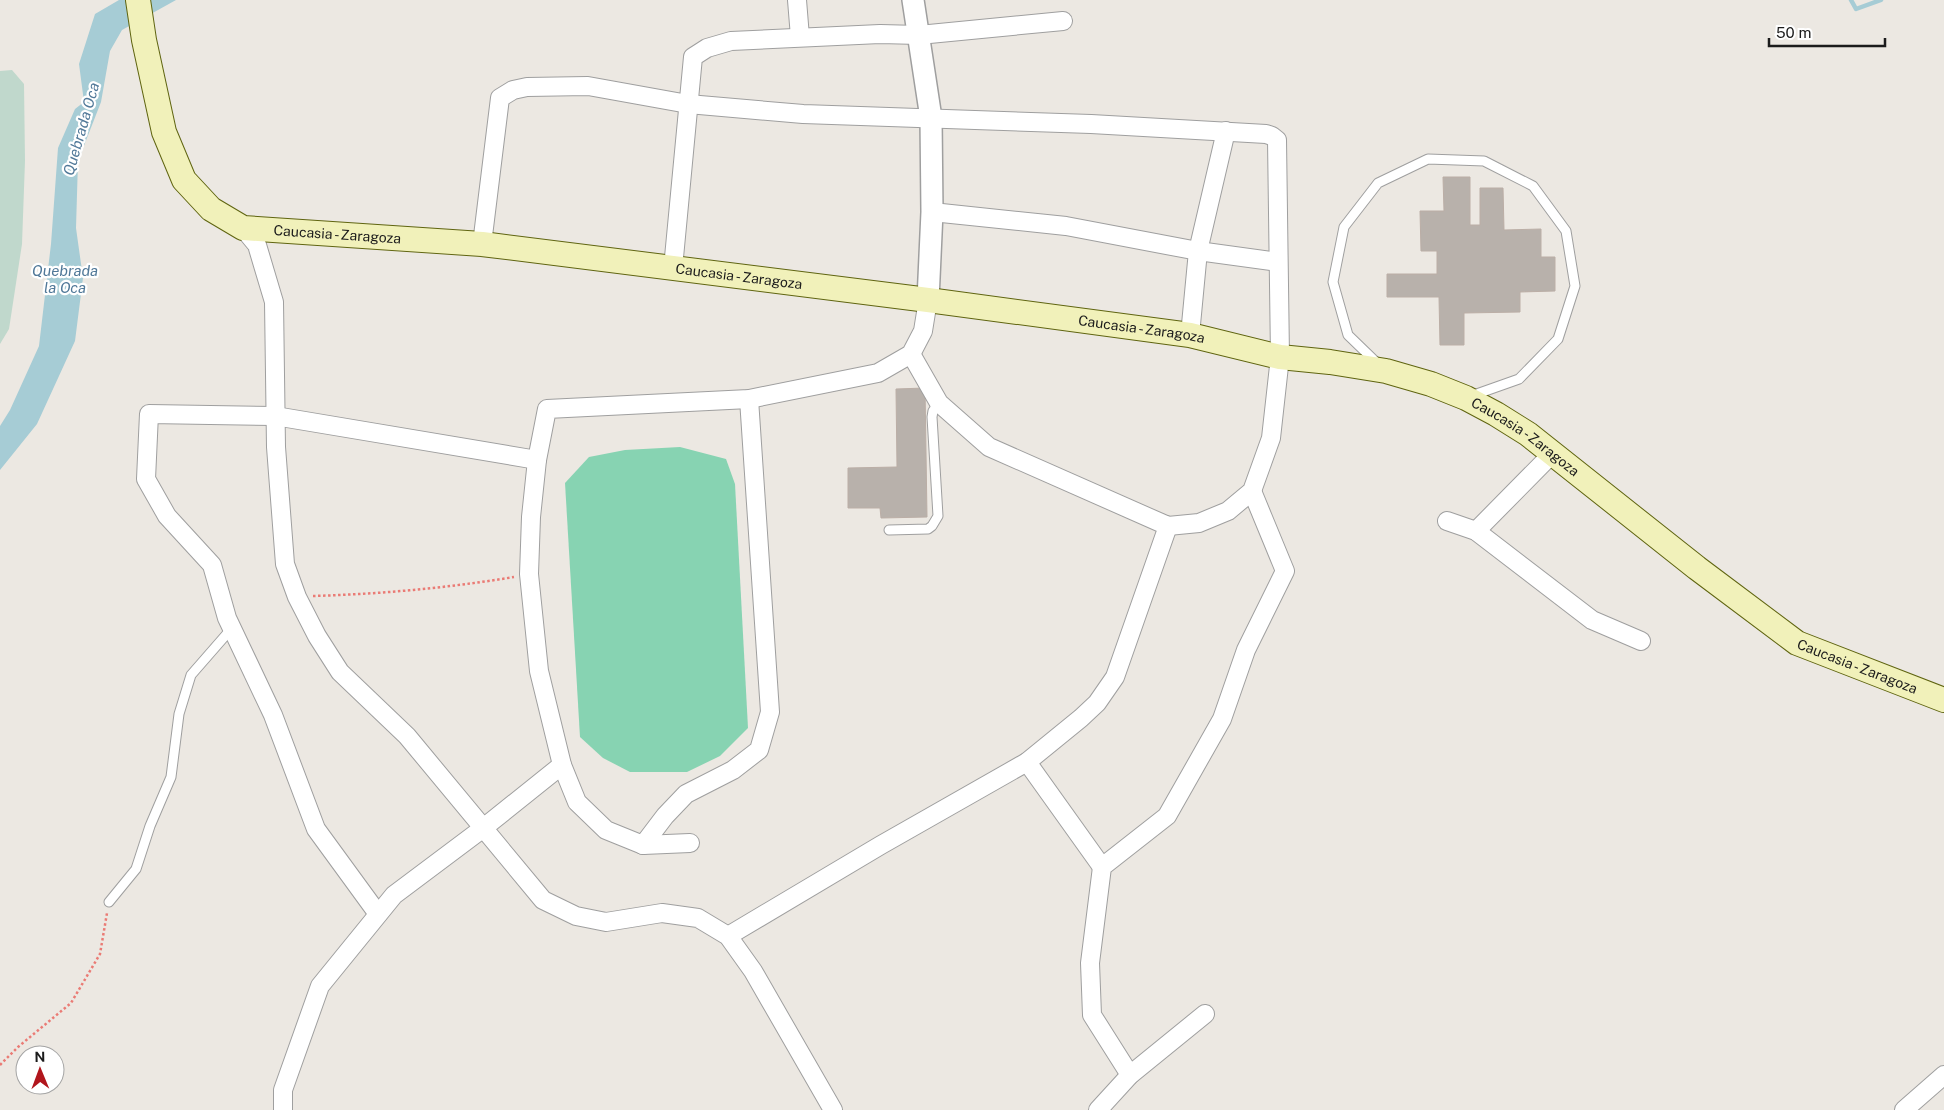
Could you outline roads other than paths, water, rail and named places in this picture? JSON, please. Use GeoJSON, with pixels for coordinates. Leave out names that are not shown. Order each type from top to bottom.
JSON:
{"type":"FeatureCollection","features":[{"type":"Feature","properties":{"kind":"main road"},"geometry":{"type":"LineString","coordinates":[[138,0],[144,40],[164,132],[184,180],[211,209],[243,228]]}},
{"type":"Feature","properties":{"kind":"main road","name":"Caucasia - Zaragoza"},"geometry":{"type":"LineString","coordinates":[[243,228],[482,244],[1190,335],[1280,357],[1330,362],[1386,371],[1431,384],[1466,398],[1496,414],[1553,453],[1697,568],[1797,643],[1944,700]]}},
{"type":"Feature","properties":{"kind":"street"},"geometry":{"type":"LineString","coordinates":[[797,0],[800,37]]}},
{"type":"Feature","properties":{"kind":"street"},"geometry":{"type":"LineString","coordinates":[[690,843],[643,845],[606,830],[577,802],[562,765],[539,671],[529,574],[531,517],[537,460],[547,409],[749,399],[878,373],[911,354],[923,331],[928,300],[932,212],[931,118],[913,0]]}},
{"type":"Feature","properties":{"kind":"street"},"geometry":{"type":"LineString","coordinates":[[673,268],[693,58],[707,48],[731,41],[919,34],[1063,21]]}},
{"type":"Feature","properties":{"kind":"street"},"geometry":{"type":"LineString","coordinates":[[482,244],[500,98],[513,90],[527,87],[588,86],[688,104],[803,114],[1091,124],[1226,131],[1266,134],[1277,140],[1280,357],[1271,438],[1252,491],[1228,511],[1199,523],[1168,526],[989,447],[939,403],[911,354]]}},
{"type":"Feature","properties":{"kind":"street"},"geometry":{"type":"LineString","coordinates":[[1190,335],[1198,251],[1226,131]]}},
{"type":"Feature","properties":{"kind":"street"},"geometry":{"type":"LineString","coordinates":[[932,212],[1066,226],[1198,251],[1278,262]]}},
{"type":"Feature","properties":{"kind":"street"},"geometry":{"type":"LineString","coordinates":[[243,228],[257,245],[274,302],[276,447],[285,564],[297,597],[316,636],[340,672],[407,736],[482,829],[544,900],[576,916],[606,922],[662,913],[698,918],[728,936],[753,971],[833,1110]]}},
{"type":"Feature","properties":{"kind":"street"},"geometry":{"type":"LineString","coordinates":[[643,845],[665,816],[686,794],[733,770],[758,750],[770,712],[749,399]]}},
{"type":"Feature","properties":{"kind":"street"},"geometry":{"type":"LineString","coordinates":[[378,914],[316,829],[273,715],[227,618],[212,565],[167,516],[146,479],[149,414],[275,416],[537,460]]}},
{"type":"Feature","properties":{"kind":"street"},"geometry":{"type":"LineString","coordinates":[[1476,531],[1553,453]]}},
{"type":"Feature","properties":{"kind":"street"},"geometry":{"type":"LineString","coordinates":[[1102,867],[1167,816],[1222,719],[1246,650],[1285,571],[1252,491]]}},
{"type":"Feature","properties":{"kind":"street"},"geometry":{"type":"LineString","coordinates":[[1447,521],[1476,531],[1592,620],[1641,641]]}},
{"type":"Feature","properties":{"kind":"street"},"geometry":{"type":"LineString","coordinates":[[728,936],[881,845],[1028,762],[1081,718],[1097,702],[1115,677],[1168,526]]}},
{"type":"Feature","properties":{"kind":"street"},"geometry":{"type":"LineString","coordinates":[[1028,762],[1102,867],[1090,963],[1092,1014],[1130,1075]]}},
{"type":"Feature","properties":{"kind":"street"},"geometry":{"type":"LineString","coordinates":[[283,1110],[283,1090],[320,986],[378,914],[394,895],[482,829],[562,765]]}},
{"type":"Feature","properties":{"kind":"street"},"geometry":{"type":"LineString","coordinates":[[1098,1110],[1130,1075],[1205,1014]]}},
{"type":"Feature","properties":{"kind":"street"},"geometry":{"type":"LineString","coordinates":[[1904,1110],[1944,1075]]}},
{"type":"Feature","properties":{"kind":"lane"},"geometry":{"type":"LineString","coordinates":[[1386,371],[1348,335],[1333,282],[1344,227],[1378,184],[1428,160],[1484,161],[1533,186],[1566,231],[1575,286],[1558,339],[1539,359],[1519,379],[1466,398]]}},
{"type":"Feature","properties":{"kind":"lane"},"geometry":{"type":"LineString","coordinates":[[889,530],[928,530],[938,516],[932,417],[933,411],[939,403]]}},
{"type":"Feature","properties":{"kind":"lane"},"geometry":{"type":"LineString","coordinates":[[109,902],[136,869],[150,826],[171,778],[179,714],[190,675],[232,628]]}},
{"type":"Feature","properties":{"kind":"water","name":"Quebrada la Oca"},"geometry":{"type":"Polygon","coordinates":[[[119,0],[176,0],[122,30],[110,51],[101,102],[78,161],[76,228],[83,278],[75,341],[37,424],[0,470],[0,426],[10,410],[39,346],[51,244],[58,148],[75,109],[84,102],[79,64],[95,14],[119,0]]]}},
{"type":"Feature","properties":{"kind":"waterway"},"geometry":{"type":"LineString","coordinates":[[1851,0],[1856,9],[1881,0]]}},
{"type":"Feature","properties":{"kind":"water label","name":"Quebrada Oca"},"geometry":{"type":"Point","coordinates":[81,129]}}]}
